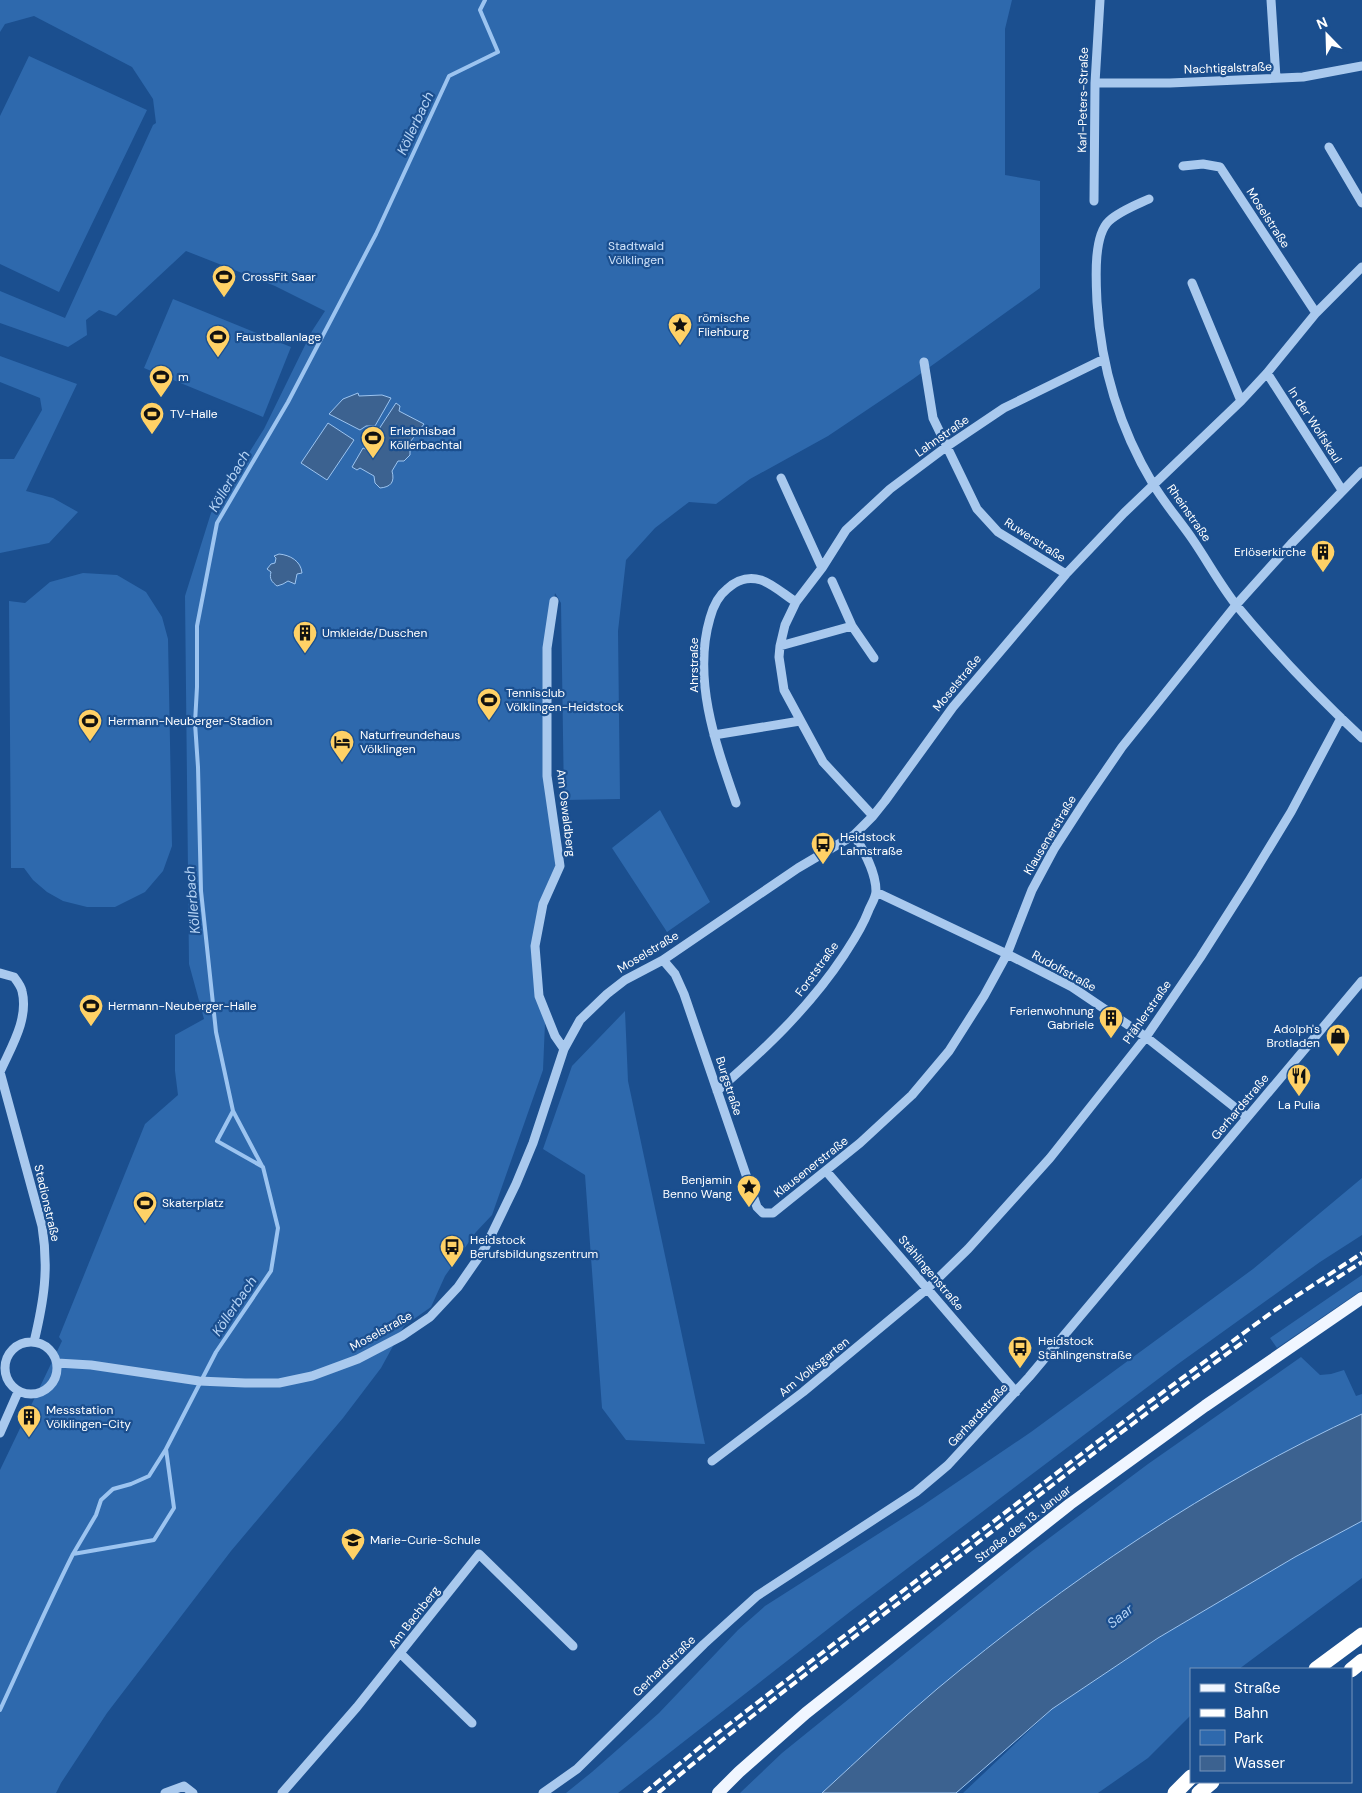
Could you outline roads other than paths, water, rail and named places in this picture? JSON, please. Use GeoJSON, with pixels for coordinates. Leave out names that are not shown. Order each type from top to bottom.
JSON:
{"type":"FeatureCollection","features":[{"type":"Feature","properties":{"kind":"highway"},"geometry":{"type":"LineString","coordinates":[[1317,1668],[1362,1635]]}},
{"type":"Feature","properties":{"kind":"highway"},"geometry":{"type":"LineString","coordinates":[[1352,1669],[1362,1661]]}},
{"type":"Feature","properties":{"kind":"highway"},"geometry":{"type":"LineString","coordinates":[[1174,1793],[1190,1779]]}},
{"type":"Feature","properties":{"kind":"highway"},"geometry":{"type":"LineString","coordinates":[[1199,1793],[1211,1783]]}},
{"type":"Feature","properties":{"kind":"main road","name":"Straße des 13. Januar"},"geometry":{"type":"LineString","coordinates":[[718,1793],[806,1713],[1070,1504],[1205,1406],[1362,1298]]}},
{"type":"Feature","properties":{"kind":"street","name":"Karl-Peters-Straße"},"geometry":{"type":"LineString","coordinates":[[1094,201],[1095,83],[1100,0]]}},
{"type":"Feature","properties":{"kind":"street"},"geometry":{"type":"LineString","coordinates":[[1271,0],[1276,78]]}},
{"type":"Feature","properties":{"kind":"street","name":"Nachtigalstraße"},"geometry":{"type":"LineString","coordinates":[[1095,83],[1170,83],[1303,77],[1362,66]]}},
{"type":"Feature","properties":{"kind":"street"},"geometry":{"type":"LineString","coordinates":[[1329,147],[1362,203]]}},
{"type":"Feature","properties":{"kind":"street","name":"Moselstraße"},"geometry":{"type":"LineString","coordinates":[[1183,166],[1203,164],[1220,167],[1316,313]]}},
{"type":"Feature","properties":{"kind":"street","name":"Rheinstraße"},"geometry":{"type":"LineString","coordinates":[[1149,199],[1126,209],[1108,222],[1101,234],[1098,252],[1099,325],[1110,385],[1120,415],[1153,484],[1236,605],[1289,665],[1362,738]]}},
{"type":"Feature","properties":{"kind":"street","name":"Moselstraße"},"geometry":{"type":"LineString","coordinates":[[57,1363],[199,1381],[245,1384],[279,1383],[312,1376],[358,1359],[402,1336],[430,1317],[458,1286],[485,1248],[511,1197],[534,1143],[564,1049],[580,1020],[625,980],[663,960],[798,868],[854,835],[873,816],[953,707],[1066,574],[1153,484],[1241,401],[1267,373],[1316,313],[1362,267]]}},
{"type":"Feature","properties":{"kind":"street"},"geometry":{"type":"LineString","coordinates":[[1192,283],[1241,401]]}},
{"type":"Feature","properties":{"kind":"street","name":"Lahnstraße"},"geometry":{"type":"LineString","coordinates":[[873,816],[823,762],[784,690],[779,657],[780,646],[785,625],[796,602],[822,568],[846,530],[890,489],[946,446],[1004,408],[1104,359]]}},
{"type":"Feature","properties":{"kind":"street","name":"Ruwerstraße"},"geometry":{"type":"LineString","coordinates":[[924,362],[933,418],[977,509],[998,532],[1066,574]]}},
{"type":"Feature","properties":{"kind":"street","name":"In der Wolfskaul"},"geometry":{"type":"LineString","coordinates":[[1267,373],[1342,490]]}},
{"type":"Feature","properties":{"kind":"street","name":"Klausenerstraße"},"geometry":{"type":"LineString","coordinates":[[773,1213],[860,1143],[912,1095],[949,1051],[984,996],[1007,954],[1032,890],[1054,849],[1122,747],[1236,605],[1342,490],[1362,471]]}},
{"type":"Feature","properties":{"kind":"street"},"geometry":{"type":"LineString","coordinates":[[781,478],[822,568]]}},
{"type":"Feature","properties":{"kind":"street","name":"Ahrstraße"},"geometry":{"type":"LineString","coordinates":[[736,803],[714,735],[704,686],[705,635],[713,608],[722,592],[736,580],[749,578],[763,580],[796,602]]}},
{"type":"Feature","properties":{"kind":"street"},"geometry":{"type":"LineString","coordinates":[[832,581],[852,626],[874,658]]}},
{"type":"Feature","properties":{"kind":"street","name":"Am Oswaldberg"},"geometry":{"type":"LineString","coordinates":[[554,601],[547,648],[547,776],[560,866],[543,904],[535,946],[539,996],[554,1036],[564,1049]]}},
{"type":"Feature","properties":{"kind":"street"},"geometry":{"type":"LineString","coordinates":[[780,646],[852,626]]}},
{"type":"Feature","properties":{"kind":"street","name":"Pfählerstraße"},"geometry":{"type":"LineString","coordinates":[[928,1288],[968,1249],[1050,1158],[1146,1037],[1249,881],[1291,812],[1341,718]]}},
{"type":"Feature","properties":{"kind":"street"},"geometry":{"type":"LineString","coordinates":[[714,735],[800,721]]}},
{"type":"Feature","properties":{"kind":"street"},"geometry":{"type":"LineString","coordinates":[[854,835],[863,850],[873,876],[876,892]]}},
{"type":"Feature","properties":{"kind":"street","name":"Rudolfstraße"},"geometry":{"type":"LineString","coordinates":[[876,892],[1072,987],[1146,1037],[1247,1118]]}},
{"type":"Feature","properties":{"kind":"street","name":"Forststraße"},"geometry":{"type":"LineString","coordinates":[[716,1091],[761,1053],[804,1008],[862,928],[876,892]]}},
{"type":"Feature","properties":{"kind":"street","name":"Burgstraße"},"geometry":{"type":"LineString","coordinates":[[663,960],[675,974],[684,994],[756,1207],[763,1213],[773,1213]]}},
{"type":"Feature","properties":{"kind":"street","name":"Stadionstraße"},"geometry":{"type":"LineString","coordinates":[[0,973],[14,977],[22,990],[23,1011],[18,1030],[0,1072],[42,1226],[45,1247],[45,1285],[34,1342]]}},
{"type":"Feature","properties":{"kind":"street","name":"Gerhardstraße"},"geometry":{"type":"LineString","coordinates":[[543,1793],[577,1769],[704,1644],[757,1596],[916,1492],[948,1466],[1016,1392],[1362,981]]}},
{"type":"Feature","properties":{"kind":"street","name":"Stählingenstraße"},"geometry":{"type":"LineString","coordinates":[[826,1171],[1016,1392]]}},
{"type":"Feature","properties":{"kind":"street","name":"Am Volksgarten"},"geometry":{"type":"LineString","coordinates":[[712,1461],[803,1392],[928,1288]]}},
{"type":"Feature","properties":{"kind":"street"},"geometry":{"type":"LineString","coordinates":[[34,1342],[44,1345],[52,1353],[57,1363],[56,1378],[47,1390],[33,1395],[18,1392],[8,1384],[4,1370],[4,1356],[23,1343],[34,1342]]}},
{"type":"Feature","properties":{"kind":"street"},"geometry":{"type":"LineString","coordinates":[[0,1433],[18,1392]]}},
{"type":"Feature","properties":{"kind":"street","name":"Am Bachberg"},"geometry":{"type":"LineString","coordinates":[[282,1793],[358,1707],[479,1554],[573,1646]]}},
{"type":"Feature","properties":{"kind":"street"},"geometry":{"type":"LineString","coordinates":[[401,1654],[472,1723]]}},
{"type":"Feature","properties":{"kind":"street"},"geometry":{"type":"LineString","coordinates":[[165,1793],[184,1786],[193,1793]]}},
{"type":"Feature","properties":{"kind":"water"},"geometry":{"type":"Polygon","coordinates":[[[358,393],[359,396],[382,395],[391,398],[375,426],[366,426],[360,430],[329,414],[343,399],[358,393]]]}},
{"type":"Feature","properties":{"kind":"water"},"geometry":{"type":"Polygon","coordinates":[[[396,403],[400,406],[399,411],[424,424],[407,446],[410,455],[404,461],[398,461],[392,471],[393,478],[391,483],[380,488],[375,483],[374,476],[360,468],[357,470],[352,467],[363,448],[370,451],[380,443],[383,436],[379,429],[396,403]]]}},
{"type":"Feature","properties":{"kind":"water"},"geometry":{"type":"Polygon","coordinates":[[[328,423],[354,440],[327,480],[301,463],[328,423]]]}},
{"type":"Feature","properties":{"kind":"water"},"geometry":{"type":"Polygon","coordinates":[[[279,554],[291,557],[300,565],[302,573],[297,574],[295,584],[288,581],[277,586],[271,580],[271,572],[267,569],[271,564],[275,563],[276,558],[274,556],[279,554]]]}},
{"type":"Feature","properties":{"kind":"water","name":"Saar"},"geometry":{"type":"Polygon","coordinates":[[[1362,1414],[1362,1521],[1295,1557],[1158,1638],[1052,1709],[956,1793],[822,1793],[937,1689],[1036,1611],[1087,1574],[1195,1503],[1250,1471],[1362,1414]]]}},
{"type":"Feature","properties":{"kind":"waterway","name":"Köllerbach"},"geometry":{"type":"LineString","coordinates":[[0,1710],[73,1554],[154,1540],[174,1508],[166,1449],[216,1352],[271,1271],[278,1228],[263,1167],[217,1141],[233,1111],[216,1032],[201,891],[195,723],[197,626],[217,523],[288,402],[376,234],[449,76],[498,52],[480,10],[485,0]]}},
{"type":"Feature","properties":{"kind":"waterway","name":"Köllerbach"},"geometry":{"type":"LineString","coordinates":[[233,1111],[262,1166]]}},
{"type":"Feature","properties":{"kind":"waterway","name":"Köllerbach"},"geometry":{"type":"LineString","coordinates":[[73,1554],[96,1515],[101,1500],[113,1489],[149,1476],[166,1449]]}},
{"type":"Feature","properties":{"kind":"railway"},"geometry":{"type":"LineString","coordinates":[[644,1793],[711,1738],[1144,1406],[1275,1310],[1362,1253]]}},
{"type":"Feature","properties":{"kind":"railway"},"geometry":{"type":"LineString","coordinates":[[1326,1285],[1362,1262]]}},
{"type":"Feature","properties":{"kind":"railway"},"geometry":{"type":"LineString","coordinates":[[658,1793],[840,1648],[1135,1422],[1246,1340]]}},
{"type":"Feature","properties":{"kind":"place","name":"CrossFit Saar"},"geometry":{"type":"Point","coordinates":[224,298]}},
{"type":"Feature","properties":{"kind":"place","name":"römische Fliehburg"},"geometry":{"type":"Point","coordinates":[680,346]}},
{"type":"Feature","properties":{"kind":"place","name":"Faustballanlage"},"geometry":{"type":"Point","coordinates":[218,358]}},
{"type":"Feature","properties":{"kind":"place","name":"m"},"geometry":{"type":"Point","coordinates":[161,398]}},
{"type":"Feature","properties":{"kind":"place","name":"TV-Halle"},"geometry":{"type":"Point","coordinates":[152,435]}},
{"type":"Feature","properties":{"kind":"place","name":"Erlebnisbad Köllerbachtal"},"geometry":{"type":"Point","coordinates":[373,459]}},
{"type":"Feature","properties":{"kind":"place","name":"Erlöserkirche"},"geometry":{"type":"Point","coordinates":[1323,573]}},
{"type":"Feature","properties":{"kind":"place","name":"Umkleide/Duschen"},"geometry":{"type":"Point","coordinates":[305,654]}},
{"type":"Feature","properties":{"kind":"place","name":"Tennisclub Völklingen-Heidstock"},"geometry":{"type":"Point","coordinates":[489,721]}},
{"type":"Feature","properties":{"kind":"place","name":"Hermann-Neuberger-Stadion"},"geometry":{"type":"Point","coordinates":[90,742]}},
{"type":"Feature","properties":{"kind":"place","name":"Naturfreundehaus Völklingen"},"geometry":{"type":"Point","coordinates":[342,763]}},
{"type":"Feature","properties":{"kind":"place","name":"Heidstock Lahnstraße"},"geometry":{"type":"Point","coordinates":[823,865]}},
{"type":"Feature","properties":{"kind":"place","name":"Hermann-Neuberger-Halle"},"geometry":{"type":"Point","coordinates":[91,1027]}},
{"type":"Feature","properties":{"kind":"place","name":"Ferienwohnung Gabriele"},"geometry":{"type":"Point","coordinates":[1111,1039]}},
{"type":"Feature","properties":{"kind":"place","name":"Adolph's Brotladen"},"geometry":{"type":"Point","coordinates":[1338,1057]}},
{"type":"Feature","properties":{"kind":"place","name":"La Pulia"},"geometry":{"type":"Point","coordinates":[1299,1097]}},
{"type":"Feature","properties":{"kind":"place","name":"Benjamin Benno Wang"},"geometry":{"type":"Point","coordinates":[749,1208]}},
{"type":"Feature","properties":{"kind":"place","name":"Skaterplatz"},"geometry":{"type":"Point","coordinates":[145,1224]}},
{"type":"Feature","properties":{"kind":"place","name":"Heidstock Berufsbildungszentrum"},"geometry":{"type":"Point","coordinates":[452,1268]}},
{"type":"Feature","properties":{"kind":"place","name":"Heidstock Stählingenstraße"},"geometry":{"type":"Point","coordinates":[1020,1369]}},
{"type":"Feature","properties":{"kind":"place","name":"Messstation Völklingen-City"},"geometry":{"type":"Point","coordinates":[29,1438]}},
{"type":"Feature","properties":{"kind":"place","name":"Marie-Curie-Schule"},"geometry":{"type":"Point","coordinates":[353,1561]}},
{"type":"Feature","properties":{"kind":"park label","name":"Stadtwald Völklingen"},"geometry":{"type":"Point","coordinates":[636,253]}}]}
